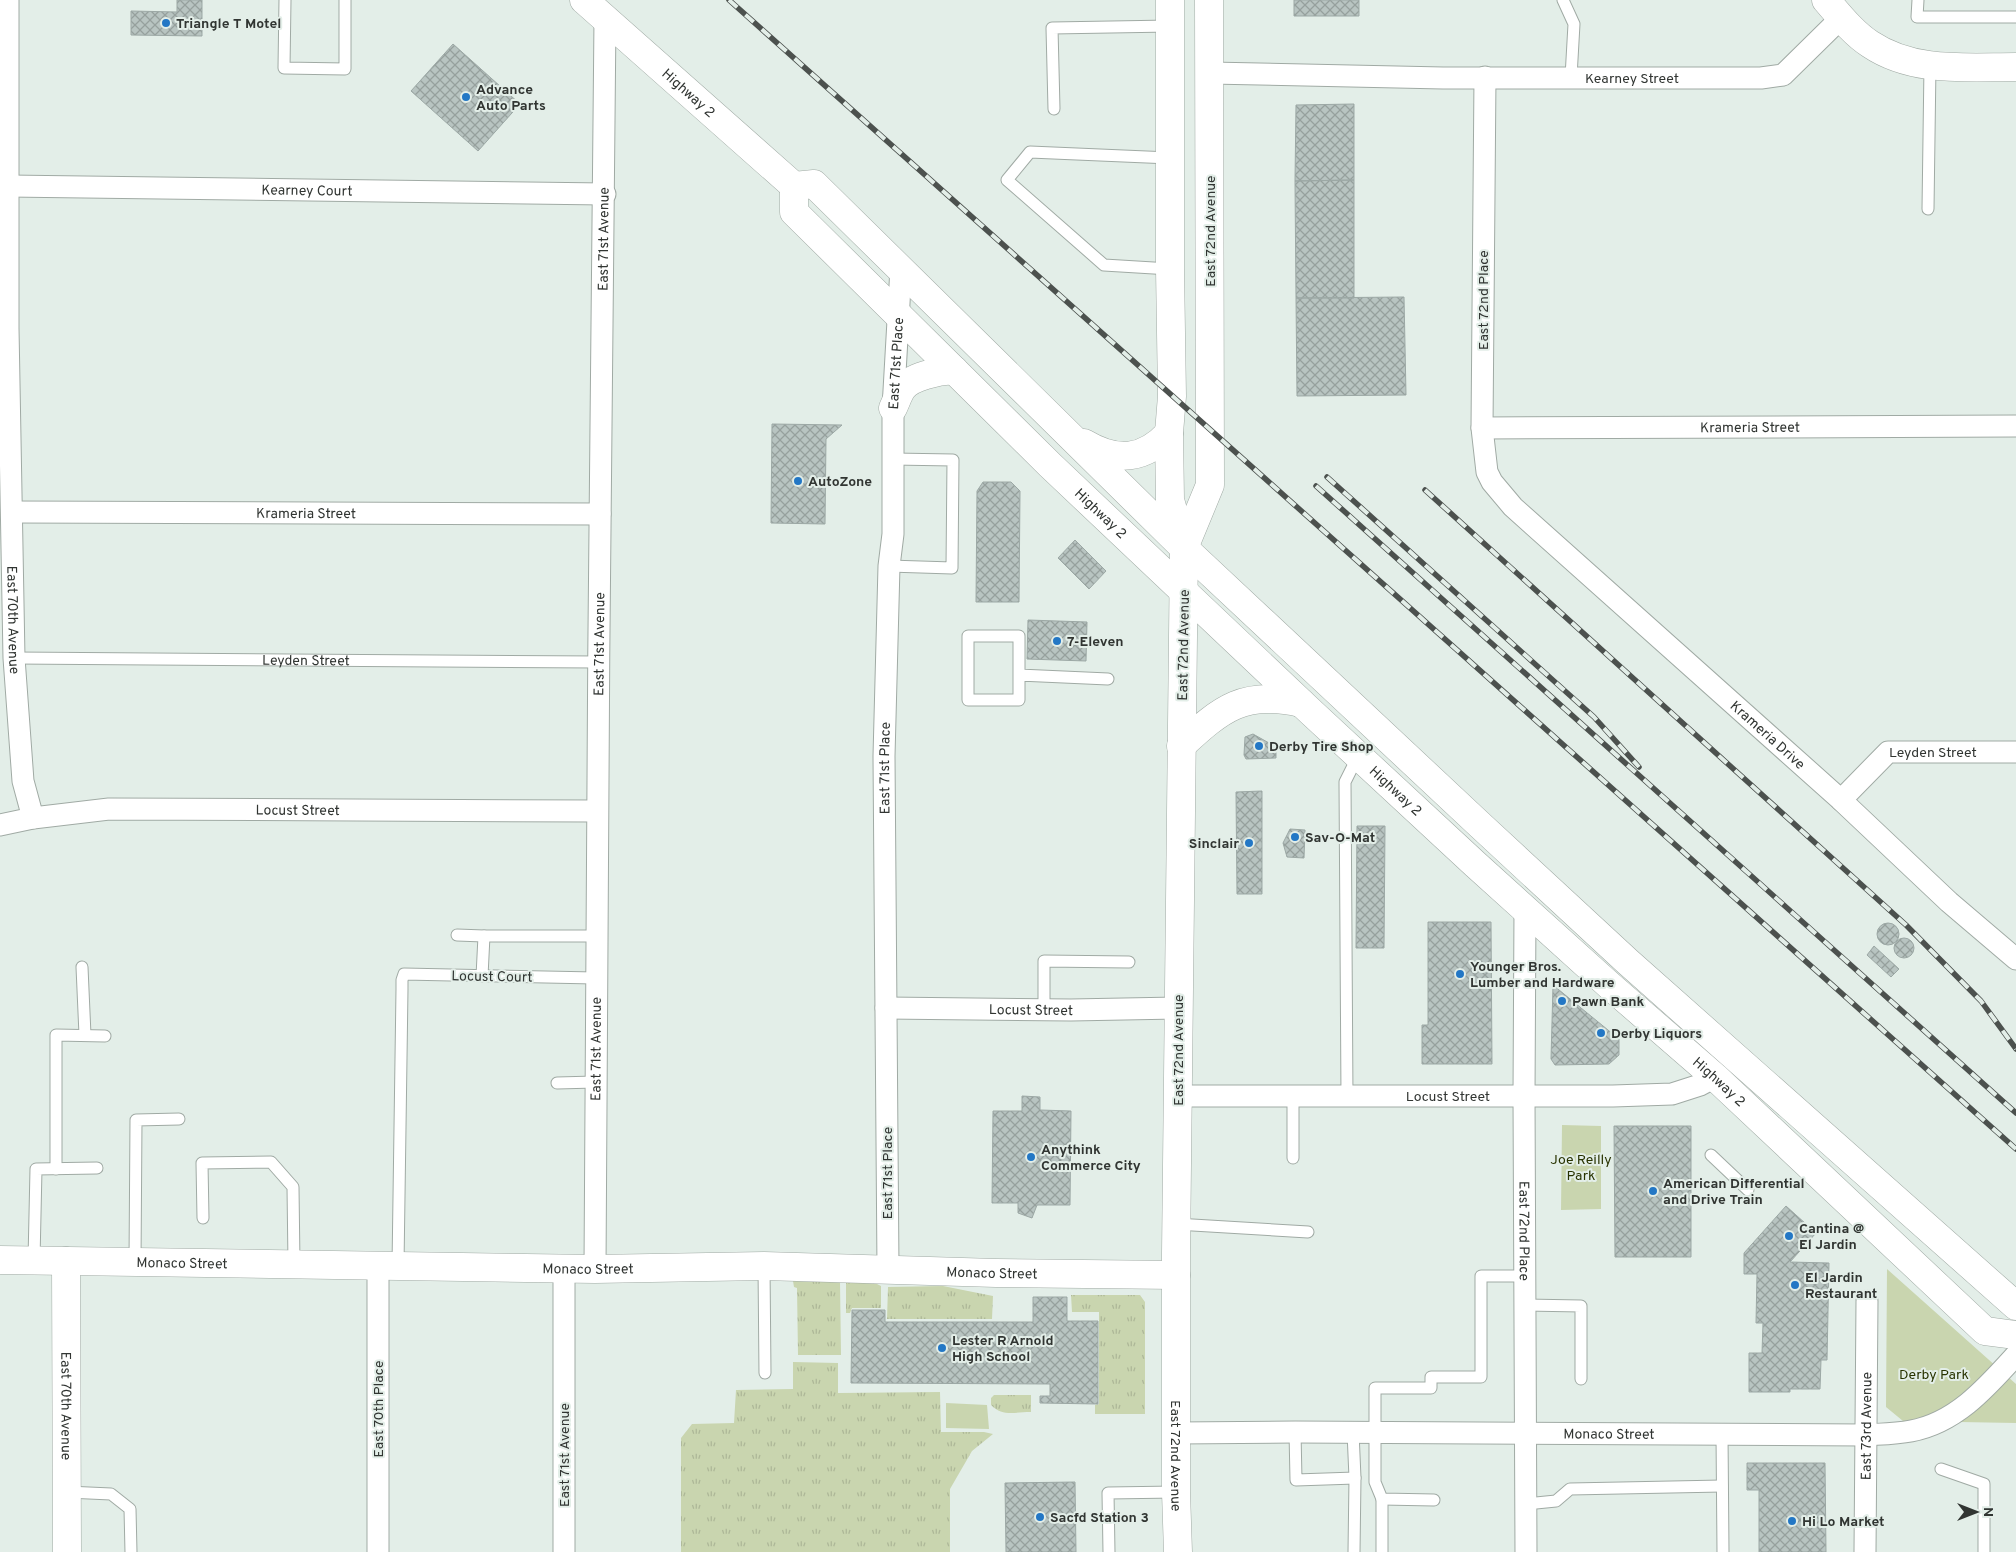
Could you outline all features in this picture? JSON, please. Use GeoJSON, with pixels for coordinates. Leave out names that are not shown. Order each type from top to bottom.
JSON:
{"type":"FeatureCollection","features":[{"type":"Feature","properties":{"kind":"main road","name":"Highway 2"},"geometry":{"type":"LineString","coordinates":[[584,0],[794,186],[814,184],[1184,548],[1628,962],[2016,1306]]}},
{"type":"Feature","properties":{"kind":"main road","name":"East 72nd Avenue"},"geometry":{"type":"LineString","coordinates":[[1184,548],[1210,485],[1209,0]]}},
{"type":"Feature","properties":{"kind":"main road","name":"Kearney Street"},"geometry":{"type":"LineString","coordinates":[[1834,9],[1868,43],[1896,58],[1938,67],[2016,67]]}},
{"type":"Feature","properties":{"kind":"main road","name":"East 72nd Avenue"},"geometry":{"type":"LineString","coordinates":[[1170,13],[1172,396],[1170,500],[1184,548],[1177,1008],[1176,1492],[1178,1552]]}},
{"type":"Feature","properties":{"kind":"main road","name":"Highway 2"},"geometry":{"type":"LineString","coordinates":[[794,186],[794,212],[1050,464],[1301,703],[1525,910],[1715,1077],[1985,1330],[2016,1335]]}},
{"type":"Feature","properties":{"kind":"main road"},"geometry":{"type":"LineString","coordinates":[[893,408],[903,388],[923,376],[935,372],[954,370]]}},
{"type":"Feature","properties":{"kind":"main road"},"geometry":{"type":"LineString","coordinates":[[1067,433],[1097,451],[1122,456],[1138,455],[1147,451],[1155,447],[1170,433]]}},
{"type":"Feature","properties":{"kind":"main road"},"geometry":{"type":"LineString","coordinates":[[1181,746],[1207,722],[1235,704],[1246,700],[1275,698],[1301,703]]}},
{"type":"Feature","properties":{"kind":"main road","name":"Monaco Street"},"geometry":{"type":"LineString","coordinates":[[0,1260],[595,1269],[764,1266],[888,1268],[996,1273],[1176,1275]]}},
{"type":"Feature","properties":{"kind":"main road","name":"East 70th Avenue"},"geometry":{"type":"LineString","coordinates":[[66,1261],[67,1552]]}},
{"type":"Feature","properties":{"kind":"street","name":"East 70th Avenue"},"geometry":{"type":"LineString","coordinates":[[8,0],[4,50],[8,186],[4,328],[12,512],[6,581],[23,781],[33,818]]}},
{"type":"Feature","properties":{"kind":"street","name":"Kearney Street"},"geometry":{"type":"LineString","coordinates":[[1210,73],[1399,78],[1761,78],[1783,75],[1834,9]]}},
{"type":"Feature","properties":{"kind":"street","name":"East 71st Avenue"},"geometry":{"type":"LineString","coordinates":[[595,1269],[595,978],[605,194],[605,19]]}},
{"type":"Feature","properties":{"kind":"street","name":"East 72nd Place"},"geometry":{"type":"LineString","coordinates":[[1484,77],[1482,428],[1487,472],[1492,482],[1518,512]]}},
{"type":"Feature","properties":{"kind":"street","name":"Kearney Court"},"geometry":{"type":"LineString","coordinates":[[8,186],[605,194]]}},
{"type":"Feature","properties":{"kind":"street","name":"East 71st Place"},"geometry":{"type":"LineString","coordinates":[[888,1268],[884,756],[889,576],[893,534],[893,408],[901,268]]}},
{"type":"Feature","properties":{"kind":"street","name":"Krameria Street"},"geometry":{"type":"LineString","coordinates":[[1482,428],[2016,426]]}},
{"type":"Feature","properties":{"kind":"street","name":"Krameria Street"},"geometry":{"type":"LineString","coordinates":[[12,512],[600,514]]}},
{"type":"Feature","properties":{"kind":"street","name":"Krameria Drive"},"geometry":{"type":"LineString","coordinates":[[1518,512],[1841,800],[1949,902],[2016,958]]}},
{"type":"Feature","properties":{"kind":"street","name":"Leyden Street"},"geometry":{"type":"LineString","coordinates":[[1841,800],[1888,752],[2016,752]]}},
{"type":"Feature","properties":{"kind":"street","name":"Locust Street"},"geometry":{"type":"LineString","coordinates":[[0,825],[33,818],[109,809],[597,811]]}},
{"type":"Feature","properties":{"kind":"street","name":"East 72nd Place"},"geometry":{"type":"LineString","coordinates":[[1525,910],[1526,1552]]}},
{"type":"Feature","properties":{"kind":"street","name":"Locust Street"},"geometry":{"type":"LineString","coordinates":[[886,1008],[1177,1008]]}},
{"type":"Feature","properties":{"kind":"street","name":"Locust Street"},"geometry":{"type":"LineString","coordinates":[[1178,1096],[1672,1094],[1700,1085],[1715,1077]]}},
{"type":"Feature","properties":{"kind":"street","name":"East 70th Place"},"geometry":{"type":"LineString","coordinates":[[378,1552],[388,1266]]}},
{"type":"Feature","properties":{"kind":"street","name":"East 71st Avenue"},"geometry":{"type":"LineString","coordinates":[[564,1268],[564,1552]]}},
{"type":"Feature","properties":{"kind":"street","name":"East 73rd Avenue"},"geometry":{"type":"LineString","coordinates":[[1865,1552],[1867,1300]]}},
{"type":"Feature","properties":{"kind":"street","name":"Monaco Street"},"geometry":{"type":"LineString","coordinates":[[1177,1433],[1375,1432],[1865,1435],[1912,1431],[1942,1420],[1974,1399],[2016,1355]]}},
{"type":"Feature","properties":{"kind":"lane"},"geometry":{"type":"LineString","coordinates":[[285,0],[284,68],[345,70],[345,0]]}},
{"type":"Feature","properties":{"kind":"lane"},"geometry":{"type":"LineString","coordinates":[[1563,0],[1574,24],[1571,77]]}},
{"type":"Feature","properties":{"kind":"lane"},"geometry":{"type":"LineString","coordinates":[[1918,0],[1917,17],[2016,17]]}},
{"type":"Feature","properties":{"kind":"lane"},"geometry":{"type":"LineString","coordinates":[[1054,109],[1052,28],[1170,13]]}},
{"type":"Feature","properties":{"kind":"lane"},"geometry":{"type":"LineString","coordinates":[[1928,209],[1930,65]]}},
{"type":"Feature","properties":{"kind":"lane"},"geometry":{"type":"LineString","coordinates":[[1170,158],[1030,152],[1007,180],[1104,265],[1170,269]]}},
{"type":"Feature","properties":{"kind":"lane"},"geometry":{"type":"LineString","coordinates":[[889,576],[952,568],[953,460],[893,459]]}},
{"type":"Feature","properties":{"kind":"lane"},"geometry":{"type":"LineString","coordinates":[[968,636],[1019,636],[1019,675],[1019,700],[968,700],[968,636]]}},
{"type":"Feature","properties":{"kind":"lane","name":"Leyden Street"},"geometry":{"type":"LineString","coordinates":[[14,658],[598,662]]}},
{"type":"Feature","properties":{"kind":"lane"},"geometry":{"type":"LineString","coordinates":[[1019,675],[1108,679]]}},
{"type":"Feature","properties":{"kind":"lane"},"geometry":{"type":"LineString","coordinates":[[1347,1096],[1345,782],[1358,756]]}},
{"type":"Feature","properties":{"kind":"lane"},"geometry":{"type":"LineString","coordinates":[[457,935],[596,936]]}},
{"type":"Feature","properties":{"kind":"lane"},"geometry":{"type":"LineString","coordinates":[[482,976],[484,936]]}},
{"type":"Feature","properties":{"kind":"lane"},"geometry":{"type":"LineString","coordinates":[[1044,1009],[1044,961],[1129,962]]}},
{"type":"Feature","properties":{"kind":"lane"},"geometry":{"type":"LineString","coordinates":[[82,967],[85,1035]]}},
{"type":"Feature","properties":{"kind":"lane","name":"Locust Court"},"geometry":{"type":"LineString","coordinates":[[402,989],[404,974],[595,978]]}},
{"type":"Feature","properties":{"kind":"lane","name":"East 70th Place"},"geometry":{"type":"LineString","coordinates":[[388,1266],[402,989]]}},
{"type":"Feature","properties":{"kind":"lane"},"geometry":{"type":"LineString","coordinates":[[56,1168],[56,1035],[105,1036]]}},
{"type":"Feature","properties":{"kind":"lane"},"geometry":{"type":"LineString","coordinates":[[556,1083],[595,1082]]}},
{"type":"Feature","properties":{"kind":"lane"},"geometry":{"type":"LineString","coordinates":[[1293,1096],[1293,1158]]}},
{"type":"Feature","properties":{"kind":"lane"},"geometry":{"type":"LineString","coordinates":[[135,1262],[136,1120],[178,1120]]}},
{"type":"Feature","properties":{"kind":"lane"},"geometry":{"type":"LineString","coordinates":[[1711,1155],[1748,1190]]}},
{"type":"Feature","properties":{"kind":"lane"},"geometry":{"type":"LineString","coordinates":[[203,1218],[202,1164],[271,1162],[293,1187],[294,1264]]}},
{"type":"Feature","properties":{"kind":"lane"},"geometry":{"type":"LineString","coordinates":[[34,1260],[36,1169],[97,1168]]}},
{"type":"Feature","properties":{"kind":"lane"},"geometry":{"type":"LineString","coordinates":[[1176,1224],[1308,1232]]}},
{"type":"Feature","properties":{"kind":"lane"},"geometry":{"type":"LineString","coordinates":[[764,1266],[765,1372]]}},
{"type":"Feature","properties":{"kind":"lane"},"geometry":{"type":"LineString","coordinates":[[1382,1552],[1382,1500],[1375,1482],[1375,1388],[1431,1388],[1431,1377],[1481,1377],[1481,1276],[1525,1276]]}},
{"type":"Feature","properties":{"kind":"lane"},"geometry":{"type":"LineString","coordinates":[[1525,1305],[1581,1306],[1581,1379]]}},
{"type":"Feature","properties":{"kind":"lane"},"geometry":{"type":"LineString","coordinates":[[1295,1432],[1296,1480],[1354,1478]]}},
{"type":"Feature","properties":{"kind":"lane"},"geometry":{"type":"LineString","coordinates":[[1353,1432],[1354,1552]]}},
{"type":"Feature","properties":{"kind":"lane"},"geometry":{"type":"LineString","coordinates":[[1722,1434],[1722,1552]]}},
{"type":"Feature","properties":{"kind":"lane"},"geometry":{"type":"LineString","coordinates":[[1941,1469],[1984,1484],[1984,1552]]}},
{"type":"Feature","properties":{"kind":"lane"},"geometry":{"type":"LineString","coordinates":[[1526,1504],[1556,1502],[1570,1489],[1722,1486]]}},
{"type":"Feature","properties":{"kind":"lane"},"geometry":{"type":"LineString","coordinates":[[67,1492],[110,1494],[130,1509],[131,1552]]}},
{"type":"Feature","properties":{"kind":"lane"},"geometry":{"type":"LineString","coordinates":[[1109,1552],[1108,1493],[1176,1492]]}},
{"type":"Feature","properties":{"kind":"lane"},"geometry":{"type":"LineString","coordinates":[[1382,1500],[1434,1500]]}},
{"type":"Feature","properties":{"kind":"green space","name":"Joe Reilly Park"},"geometry":{"type":"Polygon","coordinates":[[[1562,1125],[1601,1126],[1601,1209],[1561,1210],[1562,1125]]]}},
{"type":"Feature","properties":{"kind":"green space","name":"Derby Park"},"geometry":{"type":"Polygon","coordinates":[[[1887,1269],[2016,1384],[2016,1423],[1903,1421],[1886,1407],[1887,1269]]]}},
{"type":"Feature","properties":{"kind":"green space"},"geometry":{"type":"Polygon","coordinates":[[[793,1281],[840,1282],[841,1355],[798,1355],[797,1288],[794,1287],[793,1281]]]}},
{"type":"Feature","properties":{"kind":"green space"},"geometry":{"type":"Polygon","coordinates":[[[871,1281],[881,1286],[881,1308],[852,1308],[850,1313],[846,1313],[846,1282],[871,1281]]]}},
{"type":"Feature","properties":{"kind":"green space"},"geometry":{"type":"Polygon","coordinates":[[[943,1286],[993,1296],[992,1319],[887,1319],[888,1287],[943,1286]]]}},
{"type":"Feature","properties":{"kind":"green space"},"geometry":{"type":"Polygon","coordinates":[[[1071,1295],[1140,1295],[1145,1302],[1145,1414],[1095,1414],[1095,1405],[1099,1404],[1099,1312],[1072,1312],[1071,1295]]]}},
{"type":"Feature","properties":{"kind":"green space"},"geometry":{"type":"Polygon","coordinates":[[[793,1362],[838,1363],[838,1393],[940,1392],[941,1432],[984,1432],[993,1434],[972,1451],[950,1489],[950,1552],[681,1552],[681,1438],[692,1424],[734,1423],[736,1390],[793,1389],[793,1362]]]}},
{"type":"Feature","properties":{"kind":"green space"},"geometry":{"type":"Polygon","coordinates":[[[994,1395],[1031,1395],[1031,1412],[1009,1413],[995,1409],[991,1405],[991,1398],[994,1395]]]}},
{"type":"Feature","properties":{"kind":"green space"},"geometry":{"type":"Polygon","coordinates":[[[946,1403],[987,1405],[989,1429],[946,1428],[946,1403]]]}},
{"type":"Feature","properties":{"kind":"building","name":"Triangle T Motel"},"geometry":{"type":"Polygon","coordinates":[[[177,0],[202,0],[202,36],[131,35],[131,11],[177,12],[177,0]]]}},
{"type":"Feature","properties":{"kind":"building"},"geometry":{"type":"Polygon","coordinates":[[[1294,0],[1359,0],[1359,16],[1294,16],[1294,0]]]}},
{"type":"Feature","properties":{"kind":"building","name":"Advance Auto Parts"},"geometry":{"type":"Polygon","coordinates":[[[453,44],[520,104],[478,151],[411,91],[453,44]]]}},
{"type":"Feature","properties":{"kind":"building"},"geometry":{"type":"Polygon","coordinates":[[[1354,104],[1354,180],[1295,181],[1296,105],[1354,104]]]}},
{"type":"Feature","properties":{"kind":"building"},"geometry":{"type":"Polygon","coordinates":[[[1354,180],[1354,298],[1296,298],[1295,181],[1354,180]]]}},
{"type":"Feature","properties":{"kind":"building"},"geometry":{"type":"Polygon","coordinates":[[[1404,297],[1406,395],[1297,396],[1296,298],[1404,297]]]}},
{"type":"Feature","properties":{"kind":"building","name":"AutoZone"},"geometry":{"type":"Polygon","coordinates":[[[772,424],[842,425],[826,439],[825,524],[771,523],[772,424]]]}},
{"type":"Feature","properties":{"kind":"building"},"geometry":{"type":"Polygon","coordinates":[[[983,482],[1011,482],[1020,491],[1019,602],[976,602],[977,491],[983,482]]]}},
{"type":"Feature","properties":{"kind":"building"},"geometry":{"type":"Polygon","coordinates":[[[1075,540],[1106,571],[1089,589],[1058,558],[1075,540]]]}},
{"type":"Feature","properties":{"kind":"building","name":"7-Eleven"},"geometry":{"type":"Polygon","coordinates":[[[1028,620],[1087,622],[1086,661],[1027,659],[1028,620]]]}},
{"type":"Feature","properties":{"kind":"building","name":"Derby Tire Shop"},"geometry":{"type":"Polygon","coordinates":[[[1253,734],[1276,749],[1276,758],[1246,759],[1244,755],[1245,737],[1253,734]]]}},
{"type":"Feature","properties":{"kind":"building","name":"Sinclair"},"geometry":{"type":"Polygon","coordinates":[[[1262,791],[1262,894],[1237,894],[1236,792],[1262,791]]]}},
{"type":"Feature","properties":{"kind":"building"},"geometry":{"type":"Polygon","coordinates":[[[1357,826],[1385,826],[1384,948],[1356,948],[1357,826]]]}},
{"type":"Feature","properties":{"kind":"building","name":"Sav-O-Mat"},"geometry":{"type":"Polygon","coordinates":[[[1290,829],[1305,830],[1304,858],[1287,857],[1283,843],[1290,829]]]}},
{"type":"Feature","properties":{"kind":"building","name":"Younger Bros. Lumber and Hardware"},"geometry":{"type":"Polygon","coordinates":[[[1428,922],[1491,922],[1492,1064],[1422,1064],[1422,1025],[1428,1025],[1428,922]]]}},
{"type":"Feature","properties":{"kind":"building"},"geometry":{"type":"Polygon","coordinates":[[[1888,923],[1896,926],[1899,934],[1896,942],[1888,945],[1880,942],[1877,934],[1880,926],[1888,923]]]}},
{"type":"Feature","properties":{"kind":"building"},"geometry":{"type":"Polygon","coordinates":[[[1904,938],[1911,941],[1914,948],[1911,955],[1904,958],[1897,955],[1894,948],[1897,941],[1904,938]]]}},
{"type":"Feature","properties":{"kind":"building"},"geometry":{"type":"Polygon","coordinates":[[[1874,946],[1899,969],[1891,977],[1867,955],[1874,946]]]}},
{"type":"Feature","properties":{"kind":"building"},"geometry":{"type":"Polygon","coordinates":[[[1553,985],[1619,1039],[1619,1055],[1609,1064],[1555,1065],[1551,1059],[1553,985]]]}},
{"type":"Feature","properties":{"kind":"building","name":"Anythink Commerce City"},"geometry":{"type":"Polygon","coordinates":[[[1022,1096],[1040,1097],[1040,1110],[1071,1111],[1070,1205],[1037,1205],[1032,1218],[1018,1213],[1018,1203],[992,1203],[993,1111],[1022,1111],[1022,1096]]]}},
{"type":"Feature","properties":{"kind":"building","name":"American Differential and Drive Train"},"geometry":{"type":"Polygon","coordinates":[[[1614,1126],[1691,1126],[1691,1257],[1615,1257],[1614,1126]]]}},
{"type":"Feature","properties":{"kind":"building"},"geometry":{"type":"Polygon","coordinates":[[[1786,1206],[1816,1233],[1790,1262],[1829,1263],[1827,1360],[1821,1360],[1820,1389],[1790,1389],[1790,1392],[1749,1392],[1749,1353],[1762,1353],[1763,1323],[1756,1323],[1757,1274],[1744,1274],[1744,1253],[1786,1206]]]}},
{"type":"Feature","properties":{"kind":"building","name":"Lester R Arnold High School"},"geometry":{"type":"Polygon","coordinates":[[[1033,1297],[1067,1297],[1067,1321],[1098,1321],[1098,1404],[1040,1403],[1040,1396],[1050,1396],[1050,1384],[851,1383],[852,1310],[885,1310],[885,1322],[1033,1322],[1033,1297]]]}},
{"type":"Feature","properties":{"kind":"building","name":"Hi Lo Market"},"geometry":{"type":"Polygon","coordinates":[[[1747,1463],[1825,1463],[1826,1552],[1759,1552],[1759,1490],[1747,1490],[1747,1463]]]}},
{"type":"Feature","properties":{"kind":"building","name":"Sacfd Station 3"},"geometry":{"type":"Polygon","coordinates":[[[1075,1482],[1076,1552],[1006,1552],[1005,1483],[1075,1482]]]}},
{"type":"Feature","properties":{"kind":"railway"},"geometry":{"type":"LineString","coordinates":[[729,0],[2016,1149]]}},
{"type":"Feature","properties":{"kind":"railway"},"geometry":{"type":"LineString","coordinates":[[1327,477],[1594,717],[1639,767]]}},
{"type":"Feature","properties":{"kind":"railway"},"geometry":{"type":"LineString","coordinates":[[1316,486],[2016,1113]]}},
{"type":"Feature","properties":{"kind":"railway"},"geometry":{"type":"LineString","coordinates":[[1425,490],[1906,925],[1981,1001],[2016,1049]]}},
{"type":"Feature","properties":{"kind":"place","name":"Triangle T Motel"},"geometry":{"type":"Point","coordinates":[166,23]}},
{"type":"Feature","properties":{"kind":"place","name":"Advance Auto Parts"},"geometry":{"type":"Point","coordinates":[466,97]}},
{"type":"Feature","properties":{"kind":"place","name":"AutoZone"},"geometry":{"type":"Point","coordinates":[798,481]}},
{"type":"Feature","properties":{"kind":"place","name":"7-Eleven"},"geometry":{"type":"Point","coordinates":[1057,641]}},
{"type":"Feature","properties":{"kind":"place","name":"Derby Tire Shop"},"geometry":{"type":"Point","coordinates":[1259,746]}},
{"type":"Feature","properties":{"kind":"place","name":"Sav-O-Mat"},"geometry":{"type":"Point","coordinates":[1295,837]}},
{"type":"Feature","properties":{"kind":"place","name":"Sinclair"},"geometry":{"type":"Point","coordinates":[1249,843]}},
{"type":"Feature","properties":{"kind":"place","name":"Younger Bros. Lumber and Hardware"},"geometry":{"type":"Point","coordinates":[1460,974]}},
{"type":"Feature","properties":{"kind":"place","name":"Pawn Bank"},"geometry":{"type":"Point","coordinates":[1562,1001]}},
{"type":"Feature","properties":{"kind":"place","name":"Derby Liquors"},"geometry":{"type":"Point","coordinates":[1601,1033]}},
{"type":"Feature","properties":{"kind":"place","name":"Anythink Commerce City"},"geometry":{"type":"Point","coordinates":[1031,1157]}},
{"type":"Feature","properties":{"kind":"place","name":"American Differential and Drive Train"},"geometry":{"type":"Point","coordinates":[1653,1191]}},
{"type":"Feature","properties":{"kind":"place","name":"Cantina @ El Jardin"},"geometry":{"type":"Point","coordinates":[1789,1236]}},
{"type":"Feature","properties":{"kind":"place","name":"El Jardin Restaurant"},"geometry":{"type":"Point","coordinates":[1795,1285]}},
{"type":"Feature","properties":{"kind":"place","name":"Lester R Arnold High School"},"geometry":{"type":"Point","coordinates":[942,1348]}},
{"type":"Feature","properties":{"kind":"place","name":"Sacfd Station 3"},"geometry":{"type":"Point","coordinates":[1040,1517]}},
{"type":"Feature","properties":{"kind":"place","name":"Hi Lo Market"},"geometry":{"type":"Point","coordinates":[1792,1521]}}]}
